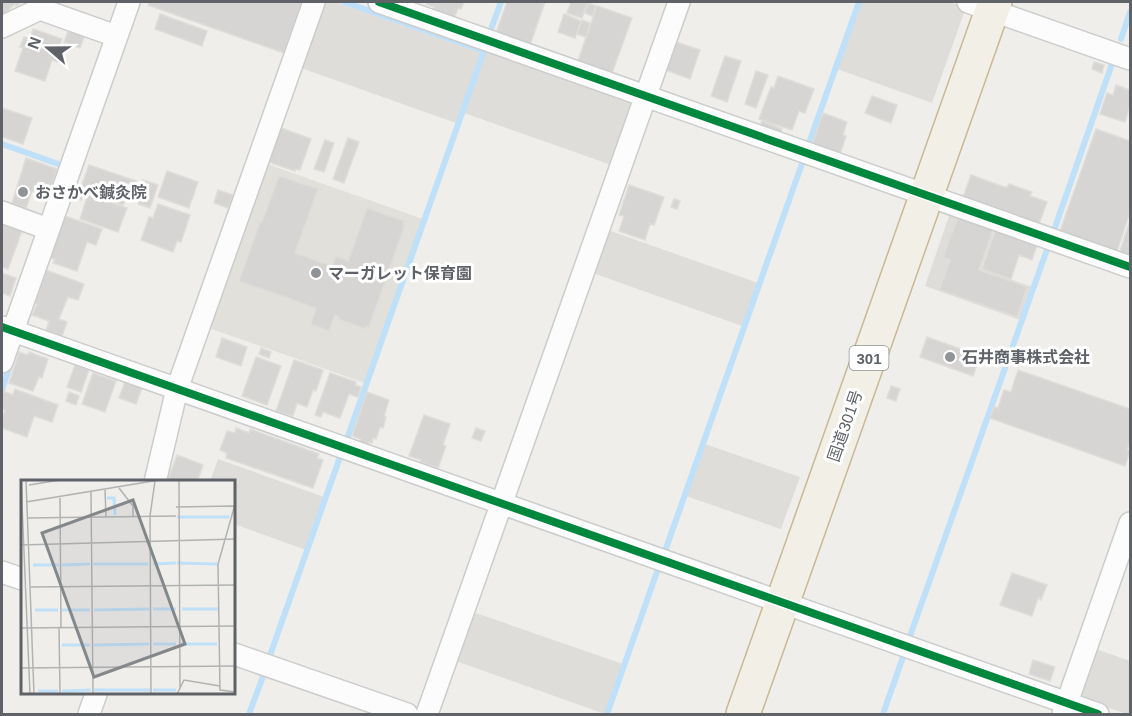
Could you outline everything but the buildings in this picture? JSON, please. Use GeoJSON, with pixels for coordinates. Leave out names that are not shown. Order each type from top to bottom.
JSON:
{"type":"FeatureCollection","features":[{"type":"Feature","properties":{"kind":"highway","name":"国道301号"},"geometry":{"type":"LineString","coordinates":[[743,714],[926,195],[985,4]]}},
{"type":"Feature","properties":{"kind":"street"},"geometry":{"type":"LineString","coordinates":[[2,362],[7,329],[48,229],[129,2]]}},
{"type":"Feature","properties":{"kind":"street"},"geometry":{"type":"LineString","coordinates":[[155,480],[177,389],[314,2]]}},
{"type":"Feature","properties":{"kind":"street"},"geometry":{"type":"LineString","coordinates":[[379,2],[1131,267]]}},
{"type":"Feature","properties":{"kind":"street"},"geometry":{"type":"LineString","coordinates":[[427,714],[679,2]]}},
{"type":"Feature","properties":{"kind":"street"},"geometry":{"type":"LineString","coordinates":[[985,4],[1131,59]]}},
{"type":"Feature","properties":{"kind":"street"},"geometry":{"type":"LineString","coordinates":[[2,27],[40,9],[116,36]]}},
{"type":"Feature","properties":{"kind":"street"},"geometry":{"type":"LineString","coordinates":[[2,212],[48,229]]}},
{"type":"Feature","properties":{"kind":"street"},"geometry":{"type":"LineString","coordinates":[[7,329],[782,603],[1065,709],[1098,714]]}},
{"type":"Feature","properties":{"kind":"street"},"geometry":{"type":"LineString","coordinates":[[1065,709],[1131,523]]}},
{"type":"Feature","properties":{"kind":"street"},"geometry":{"type":"LineString","coordinates":[[2,572],[21,579]]}},
{"type":"Feature","properties":{"kind":"street"},"geometry":{"type":"LineString","coordinates":[[236,655],[406,714]]}},
{"type":"Feature","properties":{"kind":"street"},"geometry":{"type":"LineString","coordinates":[[88,714],[95,695]]}},
{"type":"Feature","properties":{"kind":"shaded area"},"geometry":{"type":"Polygon","coordinates":[[[324,2],[335,2],[481,53],[456,123],[301,68],[324,2]]]}},
{"type":"Feature","properties":{"kind":"shaded area"},"geometry":{"type":"Polygon","coordinates":[[[861,2],[949,2],[966,7],[932,103],[837,69],[861,2]]]}},
{"type":"Feature","properties":{"kind":"shaded area"},"geometry":{"type":"Polygon","coordinates":[[[487,46],[637,99],[614,166],[464,113],[487,46]]]}},
{"type":"Feature","properties":{"kind":"shaded area","name":"マーガレット保育園"},"geometry":{"type":"Polygon","coordinates":[[[267,164],[423,219],[365,383],[209,328],[267,164]]]}},
{"type":"Feature","properties":{"kind":"shaded area"},"geometry":{"type":"Polygon","coordinates":[[[951,210],[996,226],[981,269],[1032,287],[1020,320],[925,286],[951,210]]]}},
{"type":"Feature","properties":{"kind":"shaded area"},"geometry":{"type":"Polygon","coordinates":[[[605,229],[758,283],[742,326],[590,272],[605,229]]]}},
{"type":"Feature","properties":{"kind":"shaded area"},"geometry":{"type":"Polygon","coordinates":[[[705,444],[800,477],[781,529],[686,496],[705,444]]]}},
{"type":"Feature","properties":{"kind":"shaded area"},"geometry":{"type":"Polygon","coordinates":[[[218,459],[324,497],[306,550],[236,525],[236,480],[211,480],[218,459]]]}},
{"type":"Feature","properties":{"kind":"shaded area"},"geometry":{"type":"Polygon","coordinates":[[[470,611],[623,664],[605,714],[453,660],[470,611]]]}},
{"type":"Feature","properties":{"kind":"shaded area"},"geometry":{"type":"Polygon","coordinates":[[[1093,648],[1130,661],[1130,714],[1076,697],[1093,648]]]}},
{"type":"Feature","properties":{"kind":"waterway"},"geometry":{"type":"LineString","coordinates":[[344,2],[484,51]]}},
{"type":"Feature","properties":{"kind":"waterway"},"geometry":{"type":"LineString","coordinates":[[490,32],[501,2]]}},
{"type":"Feature","properties":{"kind":"waterway"},"geometry":{"type":"LineString","coordinates":[[808,146],[859,2]]}},
{"type":"Feature","properties":{"kind":"waterway"},"geometry":{"type":"LineString","coordinates":[[1121,39],[1130,12]]}},
{"type":"Feature","properties":{"kind":"waterway"},"geometry":{"type":"LineString","coordinates":[[347,439],[485,48]]}},
{"type":"Feature","properties":{"kind":"waterway"},"geometry":{"type":"LineString","coordinates":[[1053,233],[1113,61]]}},
{"type":"Feature","properties":{"kind":"waterway"},"geometry":{"type":"LineString","coordinates":[[2,144],[64,166]]}},
{"type":"Feature","properties":{"kind":"waterway"},"geometry":{"type":"LineString","coordinates":[[665,551],[804,158]]}},
{"type":"Feature","properties":{"kind":"waterway"},"geometry":{"type":"LineString","coordinates":[[910,636],[1049,244]]}},
{"type":"Feature","properties":{"kind":"waterway"},"geometry":{"type":"LineString","coordinates":[[2,390],[11,362]]}},
{"type":"Feature","properties":{"kind":"waterway"},"geometry":{"type":"LineString","coordinates":[[269,658],[340,457]]}},
{"type":"Feature","properties":{"kind":"waterway"},"geometry":{"type":"LineString","coordinates":[[607,714],[658,569]]}},
{"type":"Feature","properties":{"kind":"waterway"},"geometry":{"type":"LineString","coordinates":[[883,714],[903,657]]}},
{"type":"Feature","properties":{"kind":"waterway"},"geometry":{"type":"LineString","coordinates":[[249,714],[265,671]]}},
{"type":"Feature","properties":{"kind":"cycle path"},"geometry":{"type":"LineString","coordinates":[[379,2],[1130,267]]}},
{"type":"Feature","properties":{"kind":"cycle path"},"geometry":{"type":"LineString","coordinates":[[2,327],[1098,714]]}},
{"type":"Feature","properties":{"kind":"place","name":"おさかべ鍼灸院"},"geometry":{"type":"Point","coordinates":[23,192]}},
{"type":"Feature","properties":{"kind":"place","name":"マーガレット保育園"},"geometry":{"type":"Point","coordinates":[316,273]}},
{"type":"Feature","properties":{"kind":"place","name":"石井商事株式会社"},"geometry":{"type":"Point","coordinates":[950,357]}}]}
